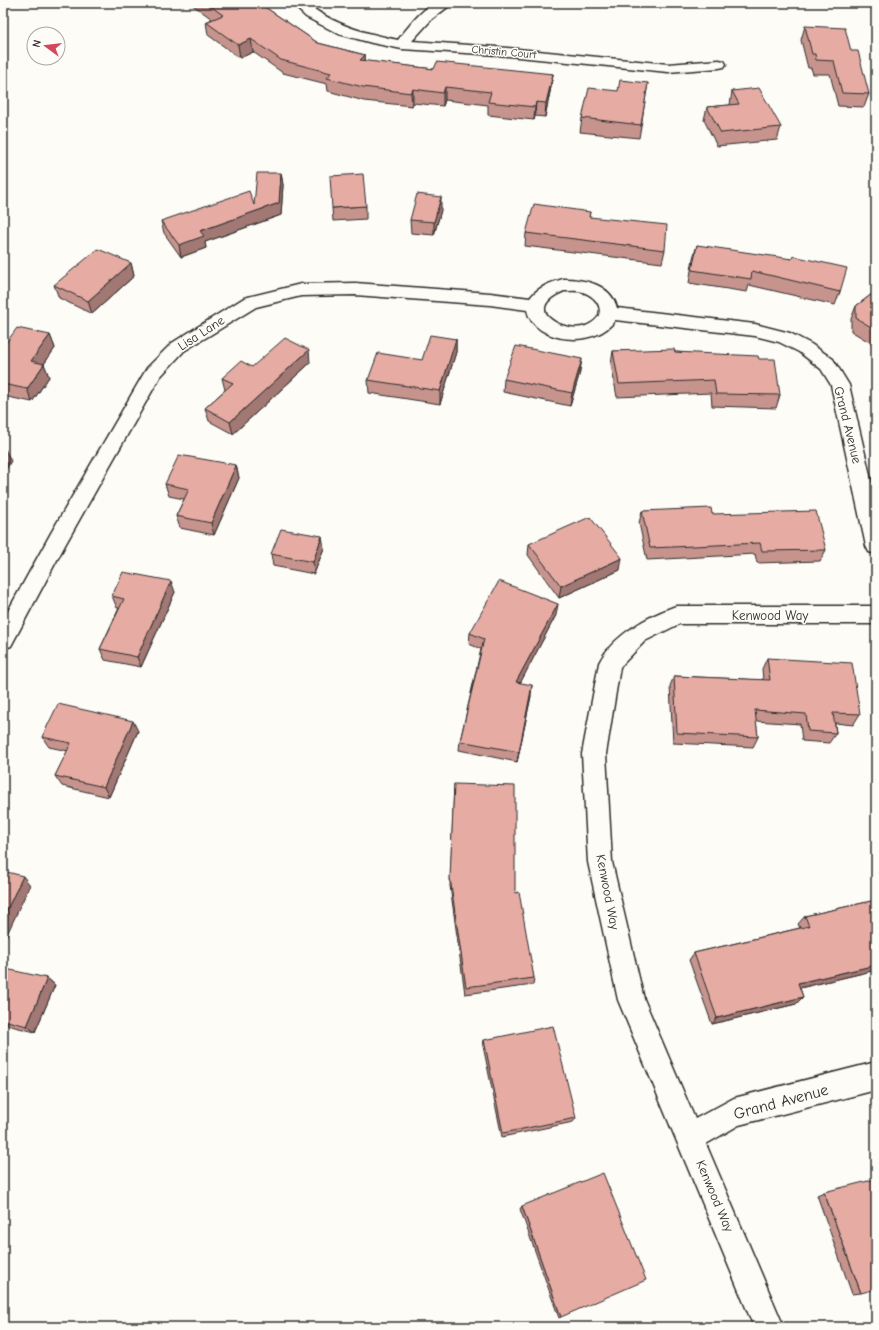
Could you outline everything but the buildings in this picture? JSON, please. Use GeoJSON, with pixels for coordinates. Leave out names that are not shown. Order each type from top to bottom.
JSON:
{"type":"FeatureCollection","features":[{"type":"Feature","properties":{"kind":"street","name":"Christin Court"},"geometry":{"type":"LineString","coordinates":[[298,3],[311,14],[344,30],[372,39],[402,45],[497,51],[668,68],[719,64]]}},
{"type":"Feature","properties":{"kind":"street"},"geometry":{"type":"LineString","coordinates":[[402,45],[419,23],[446,3]]}},
{"type":"Feature","properties":{"kind":"street"},"geometry":{"type":"LineString","coordinates":[[563,285],[577,285],[589,288],[598,293],[608,304],[609,312],[606,321],[599,328],[588,332],[571,334],[546,326],[539,318],[536,305],[543,293],[552,288],[563,285]]}},
{"type":"Feature","properties":{"kind":"street","name":"Lisa Lane"},"geometry":{"type":"LineString","coordinates":[[3,640],[58,539],[153,373],[178,347],[250,302],[301,290],[356,289],[490,299],[536,305]]}},
{"type":"Feature","properties":{"kind":"street","name":"Grand Avenue"},"geometry":{"type":"LineString","coordinates":[[609,312],[755,330],[784,338],[805,348],[827,364],[840,385],[876,546]]}},
{"type":"Feature","properties":{"kind":"street","name":"Kenwood Way"},"geometry":{"type":"LineString","coordinates":[[769,1327],[631,1000],[600,862],[594,754],[610,663],[637,635],[676,615],[876,615]]}},
{"type":"Feature","properties":{"kind":"street","name":"Grand Avenue"},"geometry":{"type":"LineString","coordinates":[[690,1138],[734,1112],[876,1076]]}}]}
